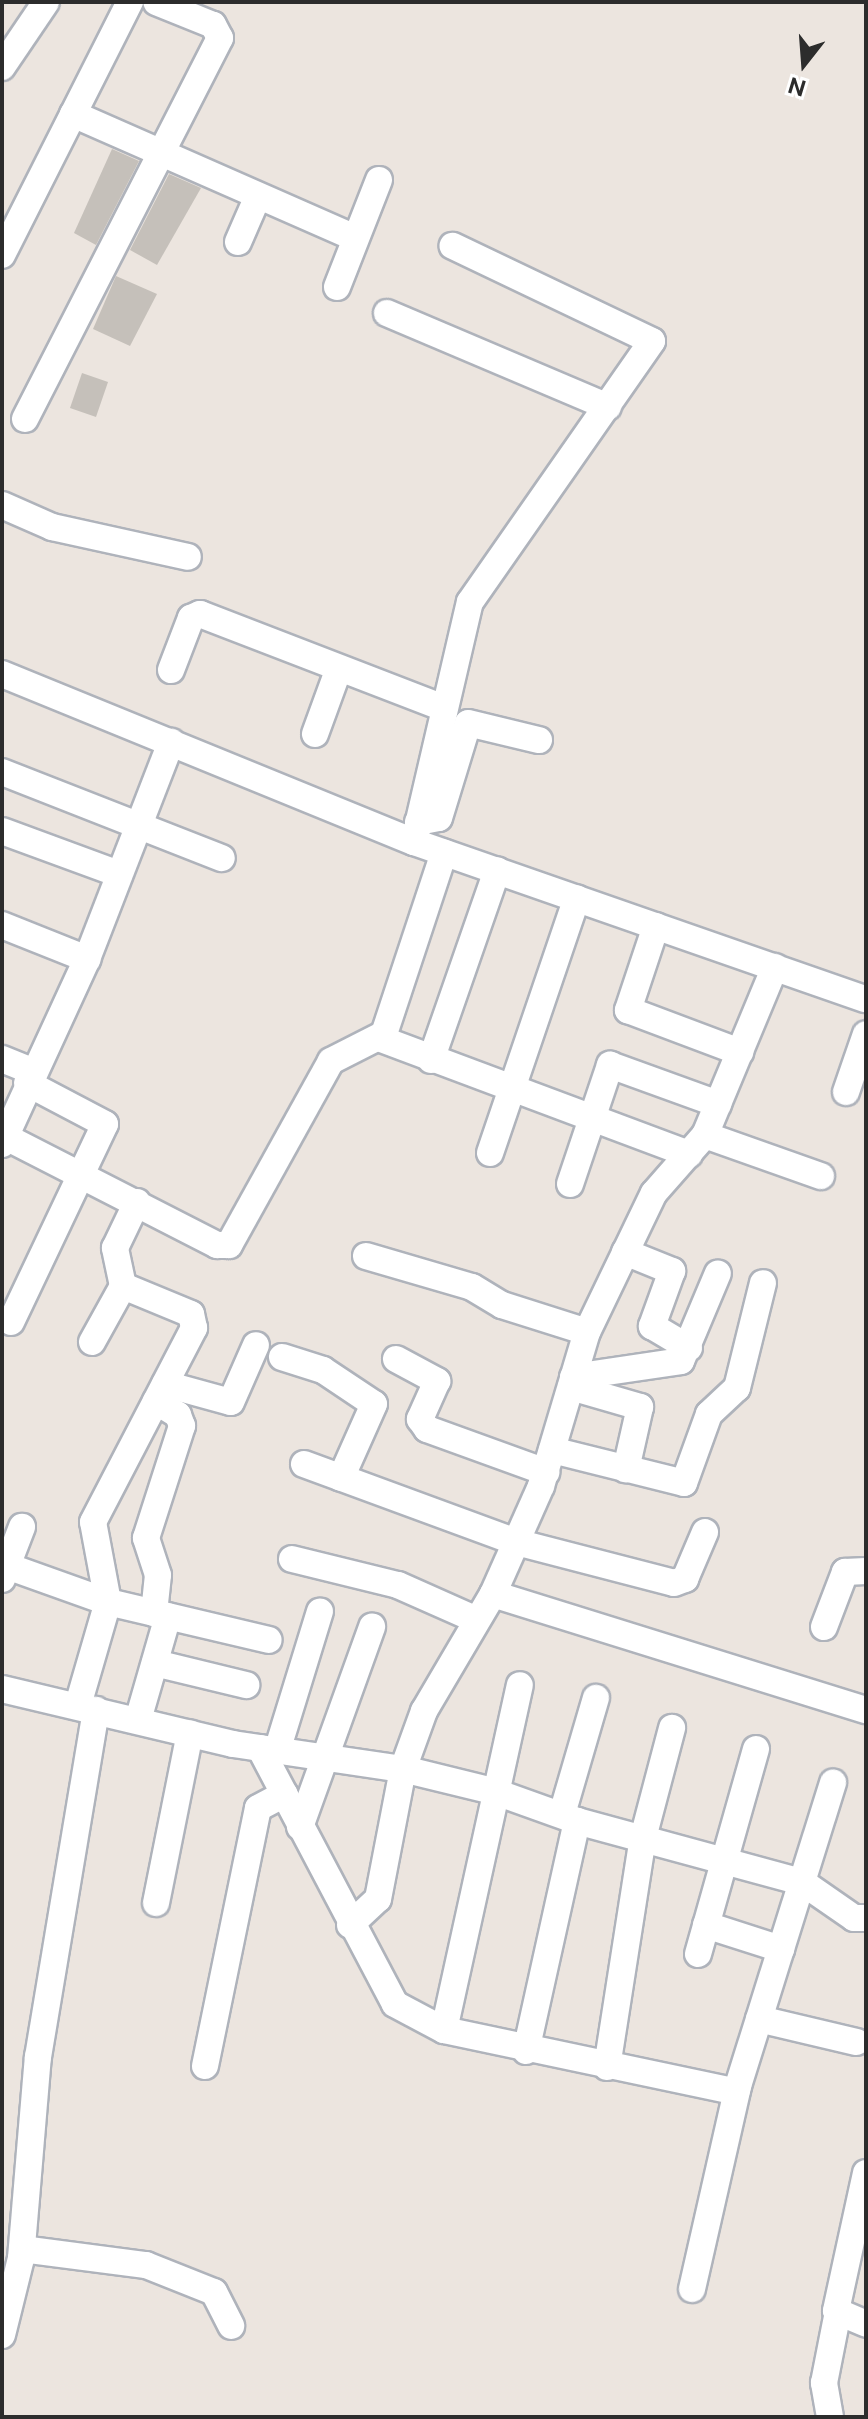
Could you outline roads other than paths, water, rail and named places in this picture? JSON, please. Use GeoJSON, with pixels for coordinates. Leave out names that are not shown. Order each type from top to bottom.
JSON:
{"type":"FeatureCollection","features":[{"type":"Feature","properties":{"kind":"street"},"geometry":{"type":"LineString","coordinates":[[2,67],[46,2]]}},
{"type":"Feature","properties":{"kind":"street"},"geometry":{"type":"LineString","coordinates":[[2,255],[130,2]]}},
{"type":"Feature","properties":{"kind":"street"},"geometry":{"type":"LineString","coordinates":[[25,419],[162,155],[221,30],[156,2]]}},
{"type":"Feature","properties":{"kind":"street"},"geometry":{"type":"LineString","coordinates":[[73,114],[355,238]]}},
{"type":"Feature","properties":{"kind":"street"},"geometry":{"type":"LineString","coordinates":[[337,287],[379,180]]}},
{"type":"Feature","properties":{"kind":"street"},"geometry":{"type":"LineString","coordinates":[[238,242],[258,196]]}},
{"type":"Feature","properties":{"kind":"street"},"geometry":{"type":"LineString","coordinates":[[416,832],[474,594],[650,346],[649,336],[453,246]]}},
{"type":"Feature","properties":{"kind":"street"},"geometry":{"type":"LineString","coordinates":[[387,313],[608,407]]}},
{"type":"Feature","properties":{"kind":"street"},"geometry":{"type":"LineString","coordinates":[[2,505],[52,527],[188,557]]}},
{"type":"Feature","properties":{"kind":"street"},"geometry":{"type":"LineString","coordinates":[[171,670],[195,614],[444,708]]}},
{"type":"Feature","properties":{"kind":"street"},"geometry":{"type":"LineString","coordinates":[[315,734],[339,668]]}},
{"type":"Feature","properties":{"kind":"street"},"geometry":{"type":"LineString","coordinates":[[2,674],[171,742],[416,832],[444,853],[866,999]]}},
{"type":"Feature","properties":{"kind":"street"},"geometry":{"type":"LineString","coordinates":[[416,832],[439,818],[468,723],[539,740]]}},
{"type":"Feature","properties":{"kind":"street"},"geometry":{"type":"LineString","coordinates":[[171,742],[87,959],[3,1138],[84,1174],[217,1245],[229,1245],[331,1061],[381,1039],[593,1120],[821,1176]]}},
{"type":"Feature","properties":{"kind":"street"},"geometry":{"type":"LineString","coordinates":[[2,772],[222,858]]}},
{"type":"Feature","properties":{"kind":"street"},"geometry":{"type":"LineString","coordinates":[[2,831],[119,874]]}},
{"type":"Feature","properties":{"kind":"street"},"geometry":{"type":"LineString","coordinates":[[381,1039],[444,853]]}},
{"type":"Feature","properties":{"kind":"street"},"geometry":{"type":"LineString","coordinates":[[431,1060],[497,870]]}},
{"type":"Feature","properties":{"kind":"street"},"geometry":{"type":"LineString","coordinates":[[490,1153],[577,898]]}},
{"type":"Feature","properties":{"kind":"street"},"geometry":{"type":"LineString","coordinates":[[2,925],[87,959]]}},
{"type":"Feature","properties":{"kind":"street"},"geometry":{"type":"LineString","coordinates":[[656,926],[628,1010],[740,1052]]}},
{"type":"Feature","properties":{"kind":"street"},"geometry":{"type":"LineString","coordinates":[[350,1925],[378,1899],[403,1769],[424,1711],[493,1594],[516,1542],[549,1461],[587,1332],[654,1193],[697,1144],[718,1104],[775,967]]}},
{"type":"Feature","properties":{"kind":"street"},"geometry":{"type":"LineString","coordinates":[[846,1092],[866,1034]]}},
{"type":"Feature","properties":{"kind":"street"},"geometry":{"type":"LineString","coordinates":[[2,1059],[105,1121],[84,1174],[11,1322]]}},
{"type":"Feature","properties":{"kind":"street"},"geometry":{"type":"LineString","coordinates":[[570,1184],[610,1065],[718,1104]]}},
{"type":"Feature","properties":{"kind":"street"},"geometry":{"type":"LineString","coordinates":[[92,1342],[123,1286],[115,1248],[137,1202]]}},
{"type":"Feature","properties":{"kind":"street"},"geometry":{"type":"LineString","coordinates":[[625,1252],[672,1271],[652,1326],[689,1348]]}},
{"type":"Feature","properties":{"kind":"street"},"geometry":{"type":"LineString","coordinates":[[366,1256],[478,1289],[502,1305],[587,1332]]}},
{"type":"Feature","properties":{"kind":"street"},"geometry":{"type":"LineString","coordinates":[[572,1382],[681,1361],[718,1273]]}},
{"type":"Feature","properties":{"kind":"street"},"geometry":{"type":"LineString","coordinates":[[396,1359],[437,1381],[420,1419],[427,1429],[549,1461],[626,1469],[680,1483],[687,1479],[709,1414],[737,1388],[763,1283]]}},
{"type":"Feature","properties":{"kind":"street"},"geometry":{"type":"LineString","coordinates":[[2,2335],[22,2249],[36,2069],[87,1707],[108,1602],[93,1522],[195,1320],[123,1286]]}},
{"type":"Feature","properties":{"kind":"street"},"geometry":{"type":"LineString","coordinates":[[160,1393],[231,1402],[256,1345]]}},
{"type":"Feature","properties":{"kind":"street"},"geometry":{"type":"LineString","coordinates":[[282,1357],[323,1370],[374,1404],[341,1478]]}},
{"type":"Feature","properties":{"kind":"street"},"geometry":{"type":"LineString","coordinates":[[572,1382],[640,1407],[626,1469]]}},
{"type":"Feature","properties":{"kind":"street"},"geometry":{"type":"LineString","coordinates":[[138,1720],[155,1663],[161,1614],[158,1575],[146,1538],[182,1426],[178,1415],[160,1393]]}},
{"type":"Feature","properties":{"kind":"street"},"geometry":{"type":"LineString","coordinates":[[304,1464],[516,1542],[674,1583],[685,1579],[705,1532]]}},
{"type":"Feature","properties":{"kind":"street"},"geometry":{"type":"LineString","coordinates":[[22,1527],[5,1573],[108,1602],[269,1640]]}},
{"type":"Feature","properties":{"kind":"street"},"geometry":{"type":"LineString","coordinates":[[292,1559],[398,1585],[477,1620]]}},
{"type":"Feature","properties":{"kind":"street"},"geometry":{"type":"LineString","coordinates":[[824,1627],[845,1572],[866,1571]]}},
{"type":"Feature","properties":{"kind":"street"},"geometry":{"type":"LineString","coordinates":[[493,1594],[866,1710]]}},
{"type":"Feature","properties":{"kind":"street"},"geometry":{"type":"LineString","coordinates":[[320,1611],[268,1749],[284,1794],[386,1996],[444,2030],[526,2051],[737,2092]]}},
{"type":"Feature","properties":{"kind":"street"},"geometry":{"type":"LineString","coordinates":[[300,1827],[372,1627]]}},
{"type":"Feature","properties":{"kind":"street"},"geometry":{"type":"LineString","coordinates":[[155,1663],[246,1685]]}},
{"type":"Feature","properties":{"kind":"street"},"geometry":{"type":"LineString","coordinates":[[444,2030],[493,1791],[520,1685]]}},
{"type":"Feature","properties":{"kind":"street"},"geometry":{"type":"LineString","coordinates":[[2,1689],[190,1733],[268,1749],[403,1769],[493,1791],[570,1818],[802,1882],[854,1918],[866,1918]]}},
{"type":"Feature","properties":{"kind":"street"},"geometry":{"type":"LineString","coordinates":[[526,2051],[596,1698]]}},
{"type":"Feature","properties":{"kind":"street"},"geometry":{"type":"LineString","coordinates":[[607,2067],[643,1838],[672,1728]]}},
{"type":"Feature","properties":{"kind":"street"},"geometry":{"type":"LineString","coordinates":[[156,1903],[190,1733]]}},
{"type":"Feature","properties":{"kind":"street"},"geometry":{"type":"LineString","coordinates":[[698,1954],[756,1749]]}},
{"type":"Feature","properties":{"kind":"street"},"geometry":{"type":"LineString","coordinates":[[692,2289],[737,2092],[833,1782]]}},
{"type":"Feature","properties":{"kind":"street"},"geometry":{"type":"LineString","coordinates":[[205,2066],[258,1808],[284,1794]]}},
{"type":"Feature","properties":{"kind":"street"},"geometry":{"type":"LineString","coordinates":[[706,1925],[781,1949]]}},
{"type":"Feature","properties":{"kind":"street"},"geometry":{"type":"LineString","coordinates":[[759,2019],[856,2042]]}},
{"type":"Feature","properties":{"kind":"street"},"geometry":{"type":"LineString","coordinates":[[830,2417],[824,2383],[866,2173]]}},
{"type":"Feature","properties":{"kind":"street"},"geometry":{"type":"LineString","coordinates":[[22,2249],[146,2265],[214,2292],[231,2326]]}},
{"type":"Feature","properties":{"kind":"street"},"geometry":{"type":"LineString","coordinates":[[837,2317],[866,2324]]}}]}
